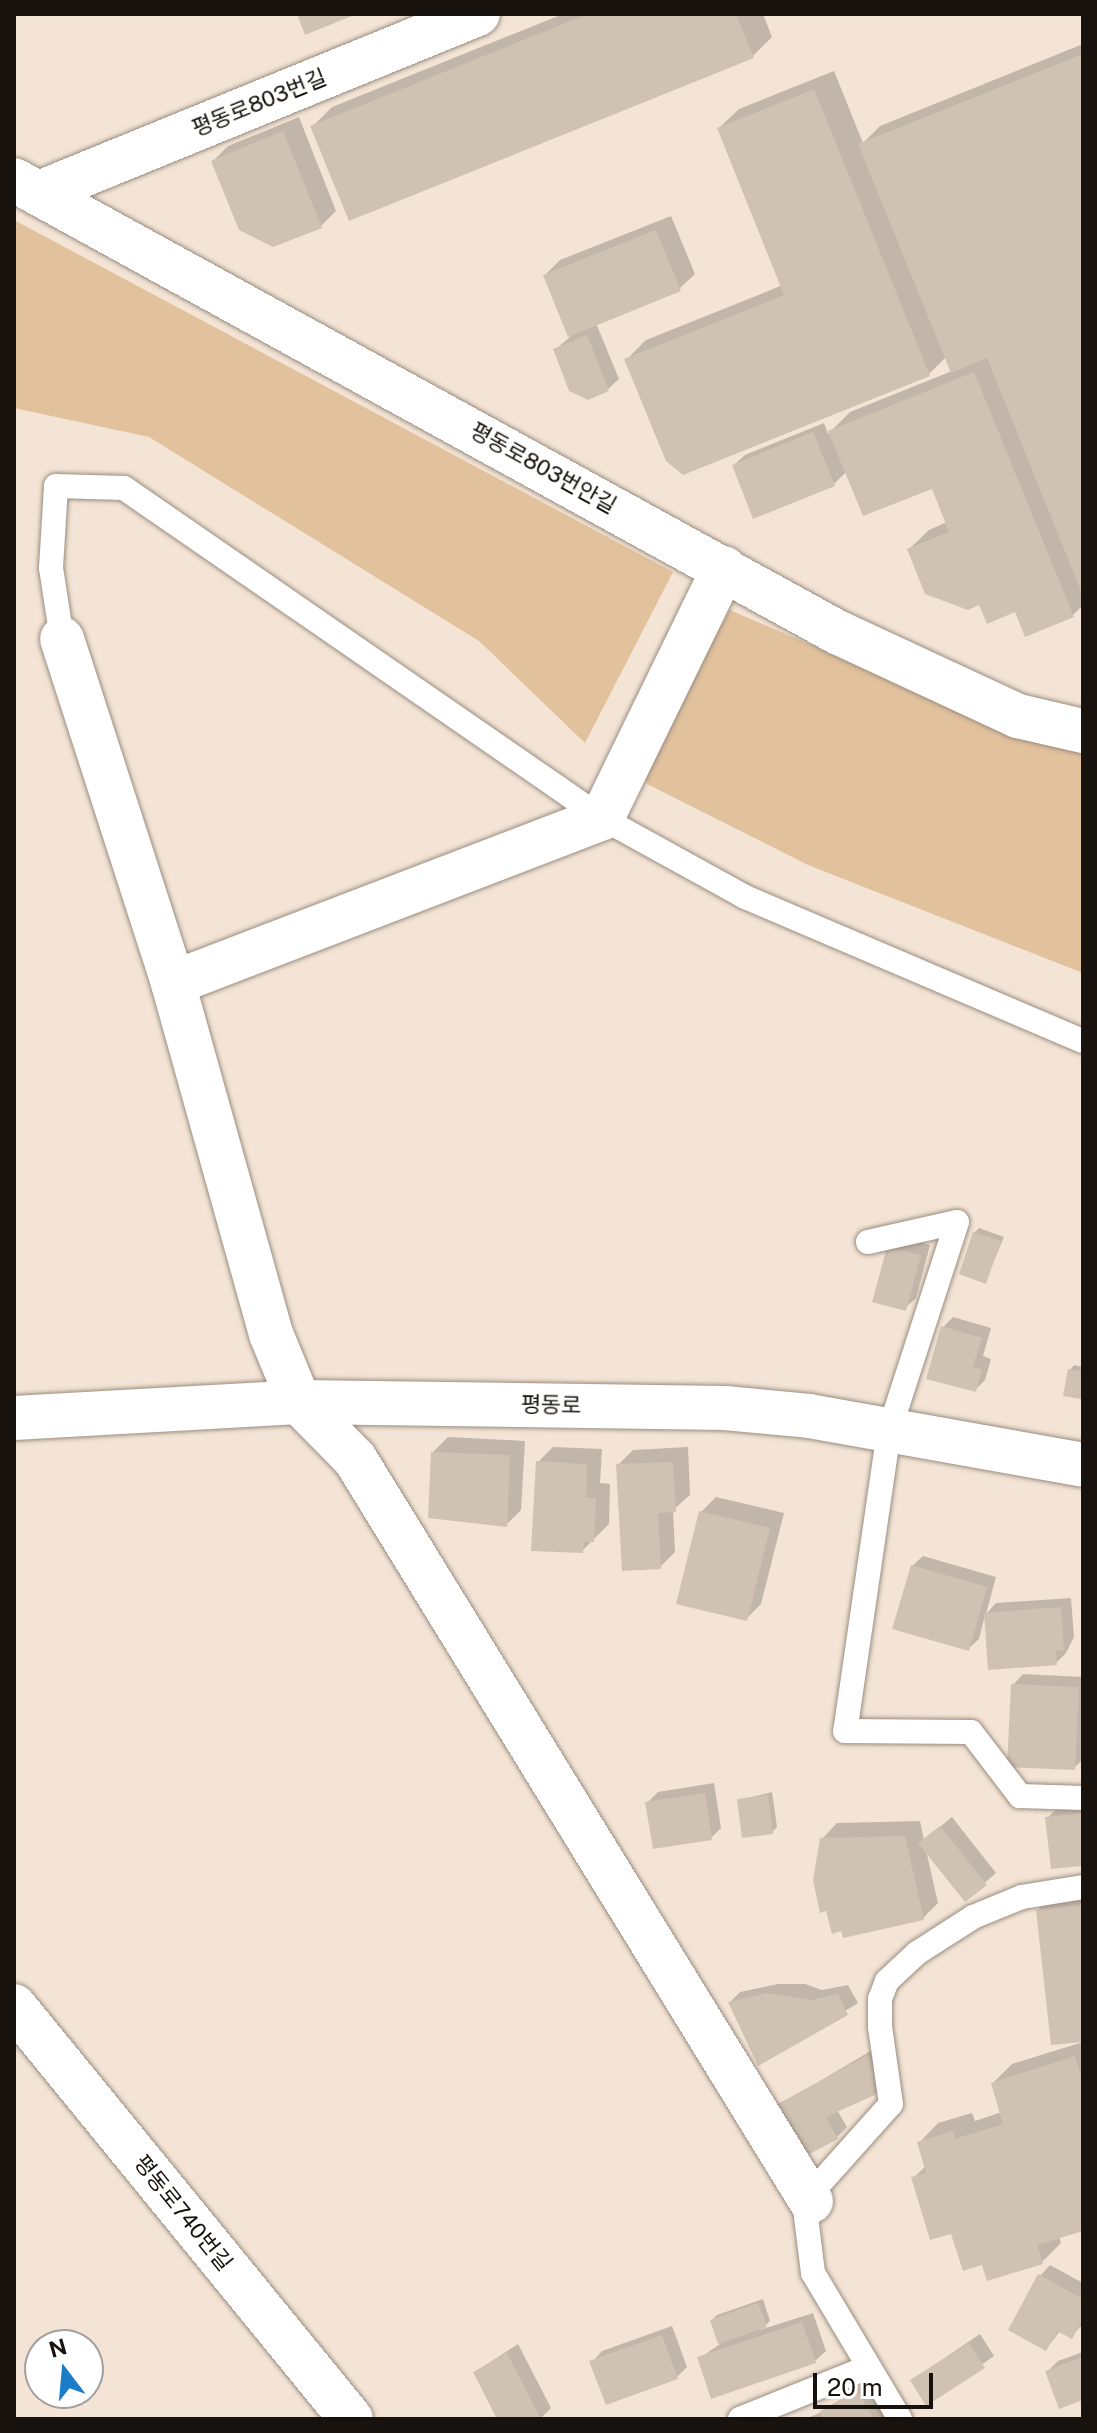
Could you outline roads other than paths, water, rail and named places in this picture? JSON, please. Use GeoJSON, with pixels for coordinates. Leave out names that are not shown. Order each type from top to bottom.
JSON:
{"type":"FeatureCollection","features":[{"type":"Feature","properties":{"kind":"street","name":"평동로803번길"},"geometry":{"type":"LineString","coordinates":[[27,186],[478,14]]}},
{"type":"Feature","properties":{"kind":"street","name":"평동로803번안길"},"geometry":{"type":"LineString","coordinates":[[27,186],[837,632],[1018,716],[1083,731]]}},
{"type":"Feature","properties":{"kind":"street"},"geometry":{"type":"LineString","coordinates":[[173,983],[602,818],[724,568]]}},
{"type":"Feature","properties":{"kind":"street"},"geometry":{"type":"LineString","coordinates":[[62,639],[173,983],[271,1334],[299,1402],[355,1459],[811,2201]]}},
{"type":"Feature","properties":{"kind":"street","name":"평동로"},"geometry":{"type":"LineString","coordinates":[[14,1418],[299,1402],[725,1408],[809,1416],[1083,1465]]}},
{"type":"Feature","properties":{"kind":"street","name":"평동로740번길"},"geometry":{"type":"LineString","coordinates":[[14,2006],[351,2419]]}},
{"type":"Feature","properties":{"kind":"lane"},"geometry":{"type":"LineString","coordinates":[[62,639],[51,568],[56,486],[124,488],[602,818],[745,897],[1083,1041]]}},
{"type":"Feature","properties":{"kind":"lane"},"geometry":{"type":"LineString","coordinates":[[868,1242],[957,1222],[889,1431],[845,1731],[971,1732],[1020,1796],[1083,1798]]}},
{"type":"Feature","properties":{"kind":"lane"},"geometry":{"type":"LineString","coordinates":[[900,2419],[813,2273],[806,2245],[811,2201],[827,2172],[891,2104],[880,2027],[880,1999],[887,1981],[917,1953],[973,1917],[1022,1897],[1083,1887]]}},
{"type":"Feature","properties":{"kind":"lane"},"geometry":{"type":"LineString","coordinates":[[740,2419],[869,2367]]}}]}
